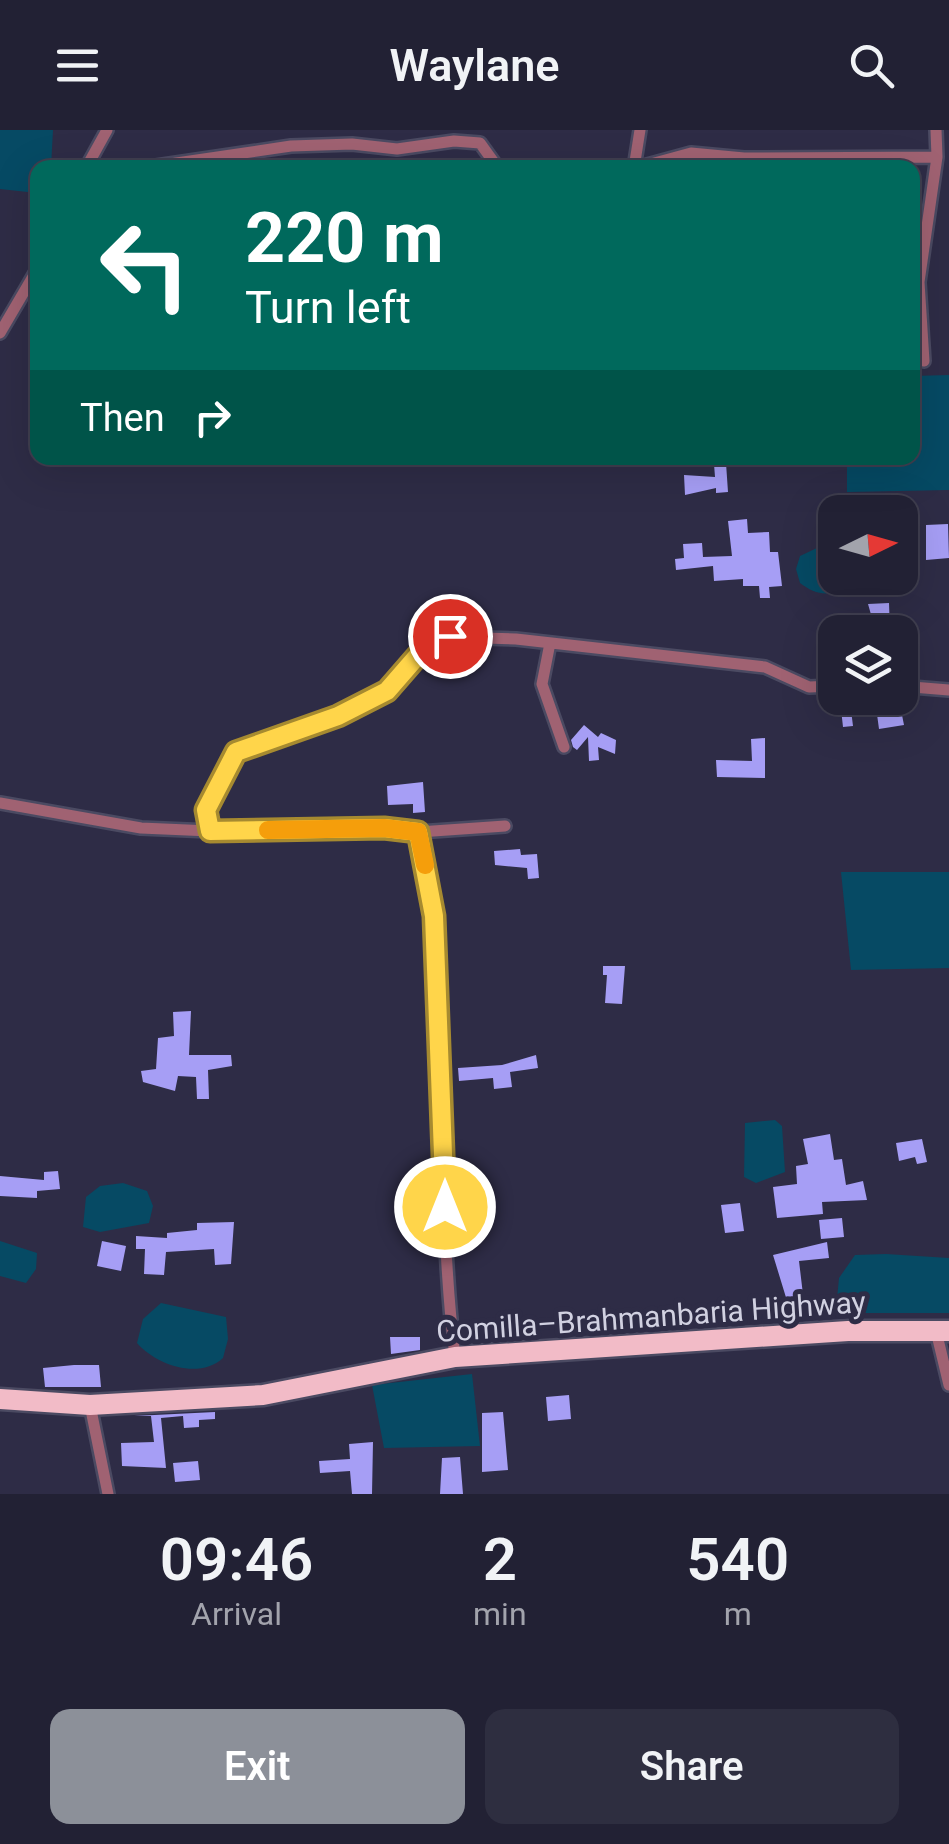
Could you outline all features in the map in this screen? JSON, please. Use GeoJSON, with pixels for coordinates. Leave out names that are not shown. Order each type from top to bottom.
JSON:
{"type":"FeatureCollection","features":[{"type":"Feature","properties":{"kind":"highway","name":"Comilla–Brahmanbaria Highway"},"geometry":{"type":"LineString","coordinates":[[0,1399],[90,1404],[263,1395],[455,1357],[848,1331],[943,1331]]}},
{"type":"Feature","properties":{"kind":"street"},"geometry":{"type":"LineString","coordinates":[[90,160],[107,130]]}},
{"type":"Feature","properties":{"kind":"street"},"geometry":{"type":"LineString","coordinates":[[636,160],[640,130]]}},
{"type":"Feature","properties":{"kind":"street"},"geometry":{"type":"LineString","coordinates":[[920,275],[937,156],[936,130]]}},
{"type":"Feature","properties":{"kind":"street"},"geometry":{"type":"LineString","coordinates":[[196,160],[291,146],[352,144],[397,149],[454,140],[480,144],[492,160]]}},
{"type":"Feature","properties":{"kind":"street"},"geometry":{"type":"LineString","coordinates":[[665,160],[691,153],[744,158],[937,156]]}},
{"type":"Feature","properties":{"kind":"street"},"geometry":{"type":"LineString","coordinates":[[0,333],[30,282]]}},
{"type":"Feature","properties":{"kind":"street"},"geometry":{"type":"LineString","coordinates":[[920,298],[924,360]]}},
{"type":"Feature","properties":{"kind":"street"},"geometry":{"type":"LineString","coordinates":[[210,831],[206,810],[236,752],[338,716],[387,691],[420,653],[450,636],[765,667],[808,687],[818,687]]}},
{"type":"Feature","properties":{"kind":"street"},"geometry":{"type":"LineString","coordinates":[[550,643],[542,684],[564,747]]}},
{"type":"Feature","properties":{"kind":"street"},"geometry":{"type":"LineString","coordinates":[[918,687],[949,690]]}},
{"type":"Feature","properties":{"kind":"street"},"geometry":{"type":"LineString","coordinates":[[0,803],[140,828],[384,828],[418,832],[505,826]]}},
{"type":"Feature","properties":{"kind":"street"},"geometry":{"type":"LineString","coordinates":[[418,832],[434,916],[445,1140],[445,1273],[455,1357]]}},
{"type":"Feature","properties":{"kind":"street"},"geometry":{"type":"LineString","coordinates":[[943,1331],[949,1385]]}},
{"type":"Feature","properties":{"kind":"street"},"geometry":{"type":"LineString","coordinates":[[90,1404],[108,1494]]}},
{"type":"Feature","properties":{"kind":"water"},"geometry":{"type":"Polygon","coordinates":[[[0,130],[53,130],[51,160],[30,160],[30,192],[0,189],[0,130]]]}},
{"type":"Feature","properties":{"kind":"water"},"geometry":{"type":"Polygon","coordinates":[[[949,375],[949,490],[847,492],[847,465],[920,465],[920,376],[949,375]]]}},
{"type":"Feature","properties":{"kind":"water"},"geometry":{"type":"Polygon","coordinates":[[[818,547],[818,592],[800,583],[796,569],[800,556],[818,547]]]}},
{"type":"Feature","properties":{"kind":"water"},"geometry":{"type":"Polygon","coordinates":[[[841,872],[949,872],[949,968],[851,970],[841,872]]]}},
{"type":"Feature","properties":{"kind":"water"},"geometry":{"type":"Polygon","coordinates":[[[775,1120],[782,1126],[785,1172],[756,1183],[744,1177],[745,1123],[775,1120]]]}},
{"type":"Feature","properties":{"kind":"water"},"geometry":{"type":"Polygon","coordinates":[[[123,1183],[147,1191],[153,1206],[149,1223],[100,1232],[83,1227],[86,1197],[100,1186],[123,1183]]]}},
{"type":"Feature","properties":{"kind":"water"},"geometry":{"type":"Polygon","coordinates":[[[0,1241],[37,1253],[36,1269],[26,1283],[0,1276],[0,1241]]]}},
{"type":"Feature","properties":{"kind":"water"},"geometry":{"type":"Polygon","coordinates":[[[855,1255],[949,1258],[949,1313],[854,1313],[837,1299],[839,1278],[855,1255]]]}},
{"type":"Feature","properties":{"kind":"water"},"geometry":{"type":"Polygon","coordinates":[[[161,1303],[226,1317],[228,1339],[223,1358],[213,1365],[190,1369],[166,1363],[145,1351],[137,1343],[143,1319],[161,1303]]]}},
{"type":"Feature","properties":{"kind":"water"},"geometry":{"type":"Polygon","coordinates":[[[472,1374],[480,1446],[384,1448],[372,1385],[472,1374]]]}},
{"type":"Feature","properties":{"kind":"building"},"geometry":{"type":"Polygon","coordinates":[[[714,465],[726,465],[728,492],[716,493],[716,488],[685,495],[684,475],[715,477],[714,465]]]}},
{"type":"Feature","properties":{"kind":"building"},"geometry":{"type":"Polygon","coordinates":[[[747,519],[748,533],[769,532],[770,552],[778,552],[782,586],[769,587],[770,598],[760,598],[759,586],[743,586],[743,579],[714,581],[713,566],[676,570],[675,559],[684,558],[683,544],[702,543],[703,557],[732,556],[728,521],[747,519]]]}},
{"type":"Feature","properties":{"kind":"building"},"geometry":{"type":"Polygon","coordinates":[[[948,524],[949,558],[926,560],[926,525],[948,524]]]}},
{"type":"Feature","properties":{"kind":"building"},"geometry":{"type":"Polygon","coordinates":[[[889,603],[889,615],[871,615],[868,604],[889,603]]]}},
{"type":"Feature","properties":{"kind":"building"},"geometry":{"type":"Polygon","coordinates":[[[842,715],[852,715],[853,726],[843,727],[842,715]]]}},
{"type":"Feature","properties":{"kind":"building"},"geometry":{"type":"Polygon","coordinates":[[[877,715],[902,715],[904,725],[879,729],[877,715]]]}},
{"type":"Feature","properties":{"kind":"building"},"geometry":{"type":"Polygon","coordinates":[[[584,725],[598,737],[601,733],[616,740],[615,754],[598,747],[599,760],[589,761],[588,737],[577,750],[573,747],[571,740],[584,725]]]}},
{"type":"Feature","properties":{"kind":"building"},"geometry":{"type":"Polygon","coordinates":[[[765,738],[765,778],[717,777],[716,760],[752,761],[751,739],[765,738]]]}},
{"type":"Feature","properties":{"kind":"building"},"geometry":{"type":"Polygon","coordinates":[[[423,782],[425,812],[413,813],[413,804],[388,805],[387,786],[423,782]]]}},
{"type":"Feature","properties":{"kind":"building"},"geometry":{"type":"Polygon","coordinates":[[[520,849],[521,855],[537,854],[539,878],[528,879],[527,868],[495,865],[494,851],[520,849]]]}},
{"type":"Feature","properties":{"kind":"building"},"geometry":{"type":"Polygon","coordinates":[[[603,966],[625,966],[622,1004],[605,1003],[607,975],[603,975],[603,966]]]}},
{"type":"Feature","properties":{"kind":"building"},"geometry":{"type":"Polygon","coordinates":[[[191,1011],[189,1055],[231,1055],[232,1066],[208,1070],[209,1099],[197,1099],[196,1077],[178,1076],[175,1091],[143,1082],[141,1071],[156,1069],[158,1038],[174,1036],[173,1012],[191,1011]]]}},
{"type":"Feature","properties":{"kind":"building"},"geometry":{"type":"Polygon","coordinates":[[[536,1055],[538,1068],[510,1072],[512,1087],[494,1089],[493,1078],[459,1081],[458,1068],[502,1065],[536,1055]]]}},
{"type":"Feature","properties":{"kind":"building"},"geometry":{"type":"Polygon","coordinates":[[[830,1134],[834,1160],[842,1159],[846,1185],[863,1181],[867,1200],[822,1202],[823,1214],[777,1218],[773,1187],[797,1184],[796,1166],[808,1164],[803,1139],[830,1134]]]}},
{"type":"Feature","properties":{"kind":"building"},"geometry":{"type":"Polygon","coordinates":[[[922,1139],[927,1162],[917,1164],[915,1157],[899,1161],[896,1143],[922,1139]]]}},
{"type":"Feature","properties":{"kind":"building"},"geometry":{"type":"Polygon","coordinates":[[[58,1171],[60,1189],[37,1191],[37,1198],[0,1196],[0,1176],[44,1180],[44,1172],[58,1171]]]}},
{"type":"Feature","properties":{"kind":"building"},"geometry":{"type":"Polygon","coordinates":[[[430,1174],[432,1192],[409,1195],[406,1176],[430,1174]]]}},
{"type":"Feature","properties":{"kind":"building"},"geometry":{"type":"Polygon","coordinates":[[[740,1203],[744,1231],[725,1233],[721,1205],[740,1203]]]}},
{"type":"Feature","properties":{"kind":"building"},"geometry":{"type":"Polygon","coordinates":[[[842,1218],[844,1237],[821,1239],[819,1220],[842,1218]]]}},
{"type":"Feature","properties":{"kind":"building"},"geometry":{"type":"Polygon","coordinates":[[[234,1222],[231,1264],[215,1265],[214,1249],[166,1252],[164,1275],[144,1274],[145,1249],[136,1249],[136,1236],[167,1238],[167,1233],[197,1230],[197,1223],[234,1222]]]}},
{"type":"Feature","properties":{"kind":"building"},"geometry":{"type":"Polygon","coordinates":[[[102,1241],[126,1246],[121,1271],[97,1266],[102,1241]]]}},
{"type":"Feature","properties":{"kind":"building"},"geometry":{"type":"Polygon","coordinates":[[[827,1242],[829,1258],[799,1261],[804,1303],[788,1304],[773,1255],[827,1242]]]}},
{"type":"Feature","properties":{"kind":"building"},"geometry":{"type":"Polygon","coordinates":[[[390,1337],[420,1337],[420,1350],[391,1354],[390,1337]]]}},
{"type":"Feature","properties":{"kind":"building"},"geometry":{"type":"Polygon","coordinates":[[[99,1365],[101,1387],[45,1387],[43,1368],[99,1365]]]}},
{"type":"Feature","properties":{"kind":"building"},"geometry":{"type":"Polygon","coordinates":[[[569,1395],[571,1419],[548,1421],[546,1397],[569,1395]]]}},
{"type":"Feature","properties":{"kind":"building"},"geometry":{"type":"Polygon","coordinates":[[[215,1412],[215,1419],[199,1420],[199,1427],[184,1428],[183,1416],[161,1418],[166,1468],[122,1466],[121,1443],[154,1442],[151,1416],[134,1416],[215,1412]]]}},
{"type":"Feature","properties":{"kind":"building"},"geometry":{"type":"Polygon","coordinates":[[[503,1412],[508,1470],[482,1472],[482,1413],[503,1412]]]}},
{"type":"Feature","properties":{"kind":"building"},"geometry":{"type":"Polygon","coordinates":[[[373,1442],[372,1494],[352,1494],[350,1471],[320,1473],[319,1461],[350,1459],[349,1444],[373,1442]]]}},
{"type":"Feature","properties":{"kind":"building"},"geometry":{"type":"Polygon","coordinates":[[[460,1457],[463,1494],[440,1494],[442,1458],[460,1457]]]}},
{"type":"Feature","properties":{"kind":"building"},"geometry":{"type":"Polygon","coordinates":[[[198,1461],[200,1480],[175,1482],[173,1463],[198,1461]]]}},
{"type":"Feature","properties":{"kind":"slow traffic"},"geometry":{"type":"LineString","coordinates":[[268,830],[384,828],[418,832],[425,865]]}},
{"type":"Feature","properties":{"kind":"route"},"geometry":{"type":"LineString","coordinates":[[445,1207],[434,916],[418,832],[384,828],[210,831],[206,810],[236,752],[338,716],[387,691],[420,653],[450,636]]}}]}
